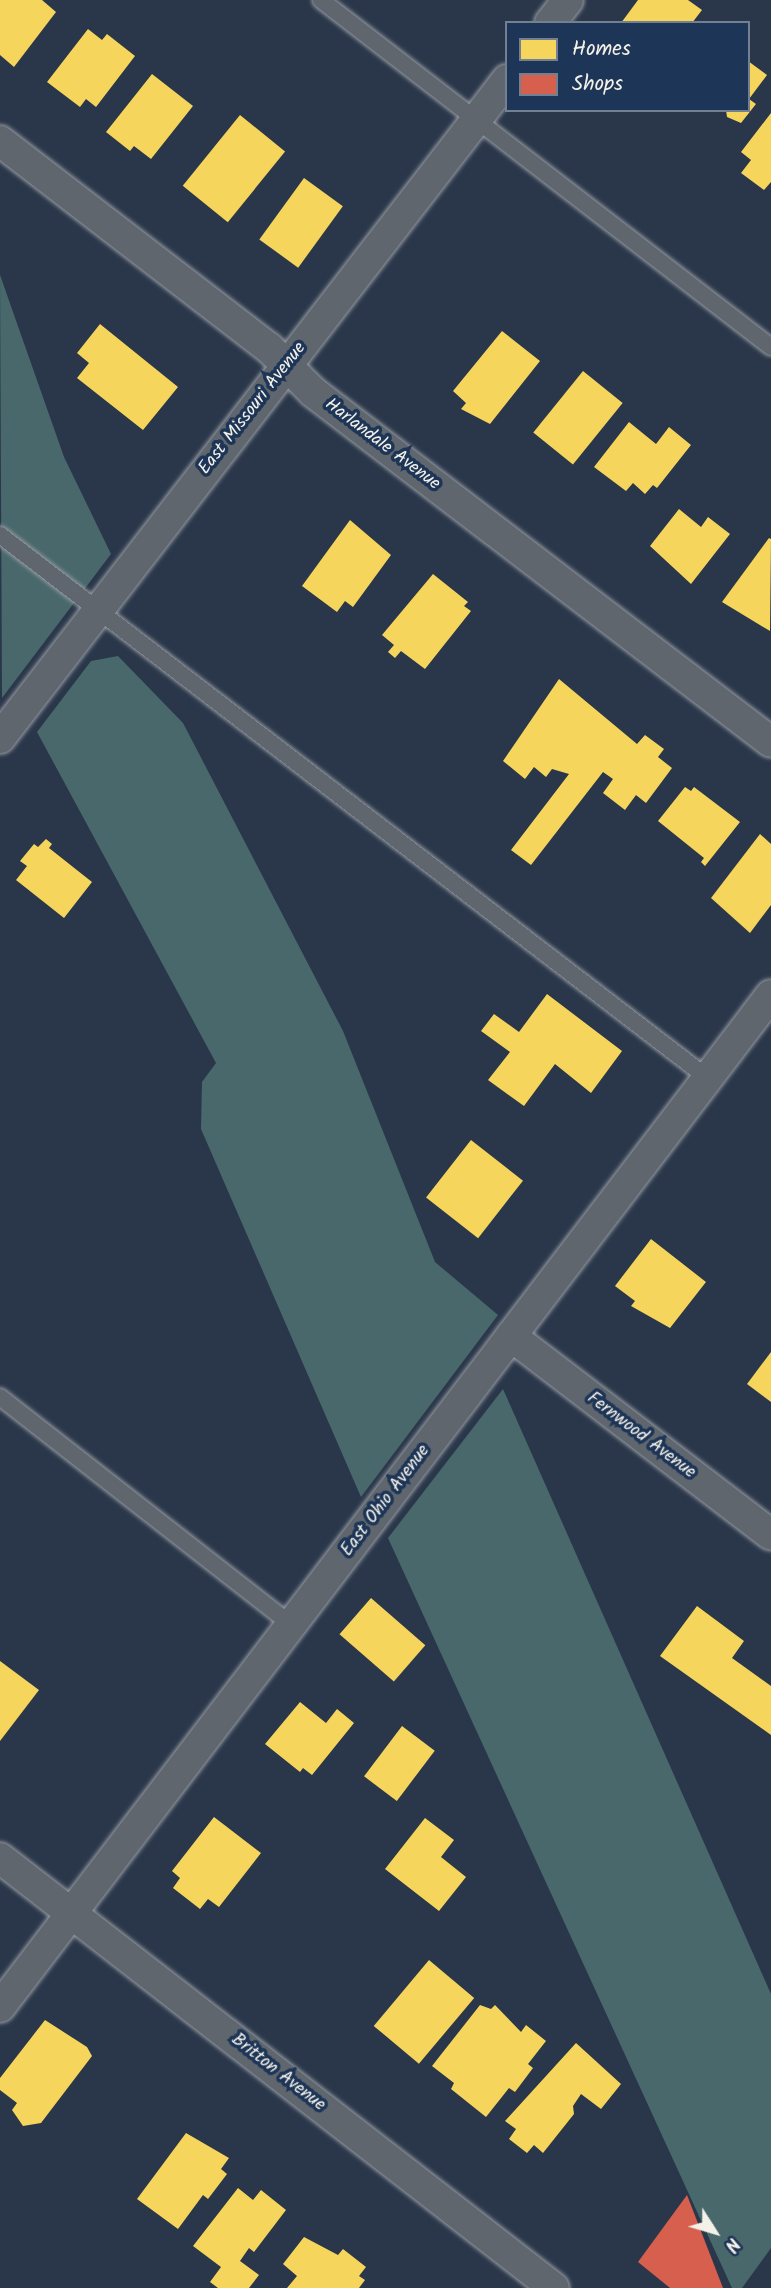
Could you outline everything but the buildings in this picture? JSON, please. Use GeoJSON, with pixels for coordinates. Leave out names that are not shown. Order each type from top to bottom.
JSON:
{"type":"FeatureCollection","features":[{"type":"Feature","properties":{"kind":"street"},"geometry":{"type":"LineString","coordinates":[[552,21],[568,0]]}},
{"type":"Feature","properties":{"kind":"street","name":"East Missouri Avenue"},"geometry":{"type":"LineString","coordinates":[[0,738],[505,82]]}},
{"type":"Feature","properties":{"kind":"street","name":"Harlandale Avenue"},"geometry":{"type":"LineString","coordinates":[[0,141],[287,366],[313,392],[771,742]]}},
{"type":"Feature","properties":{"kind":"street","name":"East Ohio Avenue"},"geometry":{"type":"LineString","coordinates":[[0,2007],[293,1626],[771,995]]}},
{"type":"Feature","properties":{"kind":"street","name":"Fernwood Avenue"},"geometry":{"type":"LineString","coordinates":[[511,1336],[771,1535]]}},
{"type":"Feature","properties":{"kind":"street","name":"Britton Avenue"},"geometry":{"type":"LineString","coordinates":[[0,1858],[554,2288]]}},
{"type":"Feature","properties":{"kind":"lane"},"geometry":{"type":"LineString","coordinates":[[321,0],[771,347]]}},
{"type":"Feature","properties":{"kind":"lane"},"geometry":{"type":"LineString","coordinates":[[0,535],[98,609],[123,634],[709,1079]]}},
{"type":"Feature","properties":{"kind":"lane"},"geometry":{"type":"LineString","coordinates":[[0,1398],[293,1626]]}},
{"type":"Feature","properties":{"kind":"green space"},"geometry":{"type":"Polygon","coordinates":[[[0,275],[64,457],[111,554],[2,698],[0,275]]]}},
{"type":"Feature","properties":{"kind":"green space"},"geometry":{"type":"Polygon","coordinates":[[[118,656],[183,723],[343,1031],[435,1262],[498,1315],[361,1497],[201,1129],[202,1082],[216,1063],[37,732],[91,661],[118,656]]]}},
{"type":"Feature","properties":{"kind":"green space"},"geometry":{"type":"Polygon","coordinates":[[[503,1389],[771,1994],[771,2248],[742,2288],[732,2288],[388,1538],[503,1389]]]}}]}
